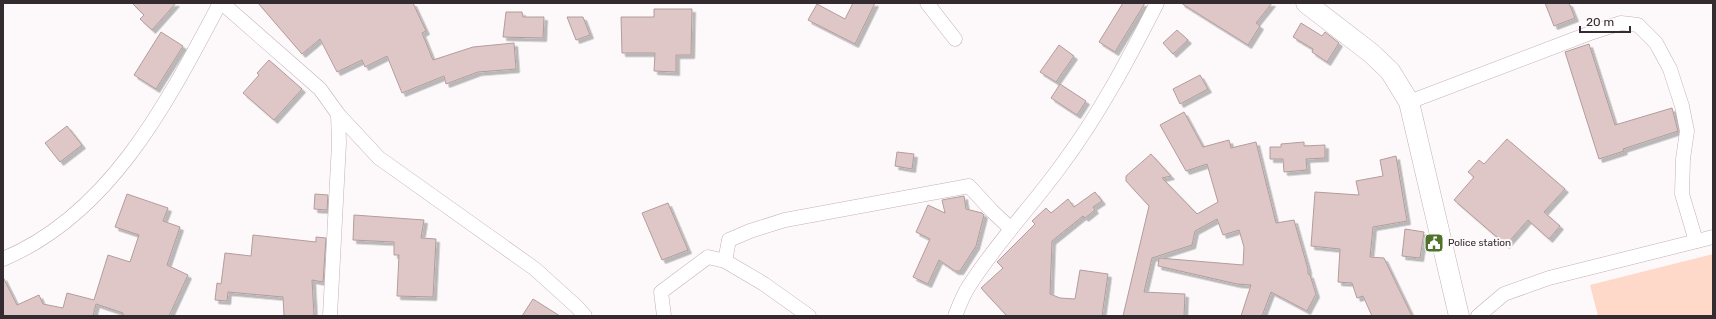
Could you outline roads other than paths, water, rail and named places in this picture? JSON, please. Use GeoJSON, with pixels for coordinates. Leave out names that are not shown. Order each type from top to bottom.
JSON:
{"type":"FeatureCollection","features":[{"type":"Feature","properties":{"kind":"main road"},"geometry":{"type":"LineString","coordinates":[[1306,3],[1386,66],[1409,102],[1459,316]]}},
{"type":"Feature","properties":{"kind":"street"},"geometry":{"type":"LineString","coordinates":[[3,259],[15,254],[61,226],[107,182],[150,126],[221,3],[320,89],[338,114],[379,158],[534,269],[585,316]]}},
{"type":"Feature","properties":{"kind":"street"},"geometry":{"type":"LineString","coordinates":[[927,3],[955,39]]}},
{"type":"Feature","properties":{"kind":"street"},"geometry":{"type":"LineString","coordinates":[[955,316],[968,287],[1010,228],[1030,207],[1064,162],[1122,72],[1157,3]]}},
{"type":"Feature","properties":{"kind":"street"},"geometry":{"type":"LineString","coordinates":[[1409,102],[1593,32],[1621,23],[1638,25],[1656,43],[1670,69],[1682,106],[1686,131],[1683,159],[1682,194],[1696,240]]}},
{"type":"Feature","properties":{"kind":"street"},"geometry":{"type":"LineString","coordinates":[[330,316],[339,143],[338,114]]}},
{"type":"Feature","properties":{"kind":"street"},"geometry":{"type":"LineString","coordinates":[[725,262],[729,240],[750,231],[785,220],[969,186],[1010,228]]}},
{"type":"Feature","properties":{"kind":"street"},"geometry":{"type":"LineString","coordinates":[[1478,316],[1504,294],[1549,278],[1696,240],[1713,237]]}},
{"type":"Feature","properties":{"kind":"street"},"geometry":{"type":"LineString","coordinates":[[664,316],[661,292],[708,258],[725,262],[764,284],[808,316]]}},
{"type":"Feature","properties":{"kind":"place","name":"Police station"},"geometry":{"type":"Point","coordinates":[1434,243]}}]}
